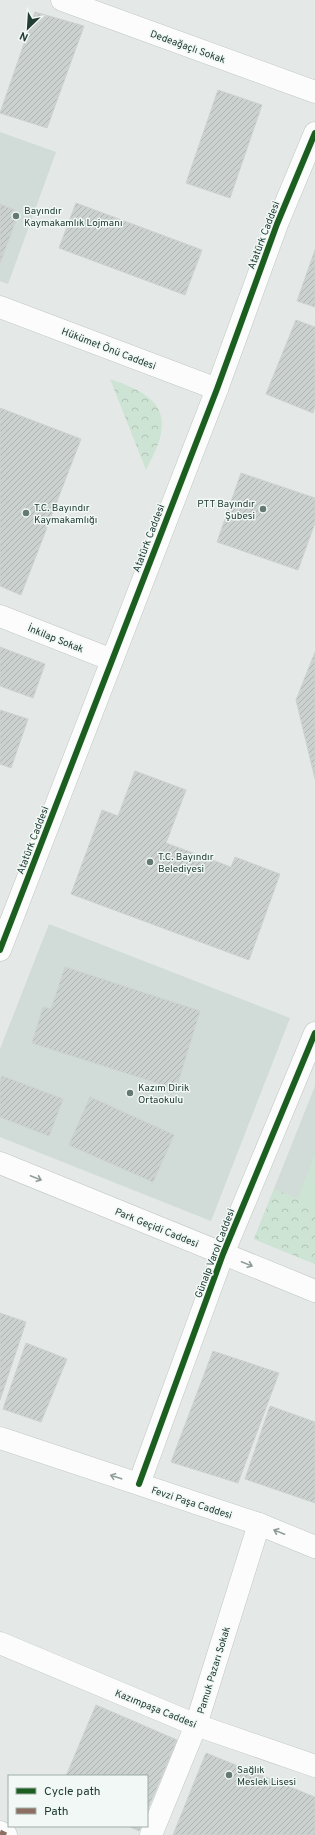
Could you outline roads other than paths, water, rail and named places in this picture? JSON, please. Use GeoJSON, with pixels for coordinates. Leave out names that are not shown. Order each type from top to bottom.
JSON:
{"type":"FeatureCollection","features":[{"type":"Feature","properties":{"kind":"street","name":"Dedeağaçlı Sokak"},"geometry":{"type":"LineString","coordinates":[[62,0],[315,92]]}},
{"type":"Feature","properties":{"kind":"street","name":"Atatürk Caddesi"},"geometry":{"type":"LineString","coordinates":[[0,950],[217,389],[277,224],[315,133]]}},
{"type":"Feature","properties":{"kind":"street","name":"Hükümet Önü Caddesi"},"geometry":{"type":"LineString","coordinates":[[0,307],[217,389]]}},
{"type":"Feature","properties":{"kind":"street","name":"İnkilap Sokak"},"geometry":{"type":"LineString","coordinates":[[0,616],[112,660]]}},
{"type":"Feature","properties":{"kind":"street","name":"Günalp Varol Caddesi"},"geometry":{"type":"LineString","coordinates":[[139,1484],[223,1254],[315,1033]]}},
{"type":"Feature","properties":{"kind":"street","name":"Park Geçidi Caddesi"},"geometry":{"type":"LineString","coordinates":[[0,1163],[315,1291]]}},
{"type":"Feature","properties":{"kind":"street","name":"Fevzi Paşa Caddesi"},"geometry":{"type":"LineString","coordinates":[[0,1438],[259,1524],[315,1547]]}},
{"type":"Feature","properties":{"kind":"street","name":"Pamuk Pazarı Sokak"},"geometry":{"type":"LineString","coordinates":[[152,1835],[196,1724],[259,1524]]}},
{"type":"Feature","properties":{"kind":"street","name":"Kazımpaşa Caddesi"},"geometry":{"type":"LineString","coordinates":[[0,1643],[196,1724],[315,1766]]}},
{"type":"Feature","properties":{"kind":"street"},"geometry":{"type":"LineString","coordinates":[[0,1832],[6,1835]]}},
{"type":"Feature","properties":{"kind":"place","name":"Bayındır Kaymakamlık Lojmanı"},"geometry":{"type":"Point","coordinates":[16,216]}},
{"type":"Feature","properties":{"kind":"place","name":"PTT Bayındır Şubesi"},"geometry":{"type":"Point","coordinates":[263,509]}},
{"type":"Feature","properties":{"kind":"place","name":"T.C. Bayındır Kaymakamlığı"},"geometry":{"type":"Point","coordinates":[26,513]}},
{"type":"Feature","properties":{"kind":"place","name":"T.C. Bayındır Belediyesi"},"geometry":{"type":"Point","coordinates":[150,862]}},
{"type":"Feature","properties":{"kind":"place","name":"Kazım Dirik Ortaokulu"},"geometry":{"type":"Point","coordinates":[130,1093]}},
{"type":"Feature","properties":{"kind":"place","name":"Sağlık Meslek Lisesi"},"geometry":{"type":"Point","coordinates":[229,1775]}}]}
